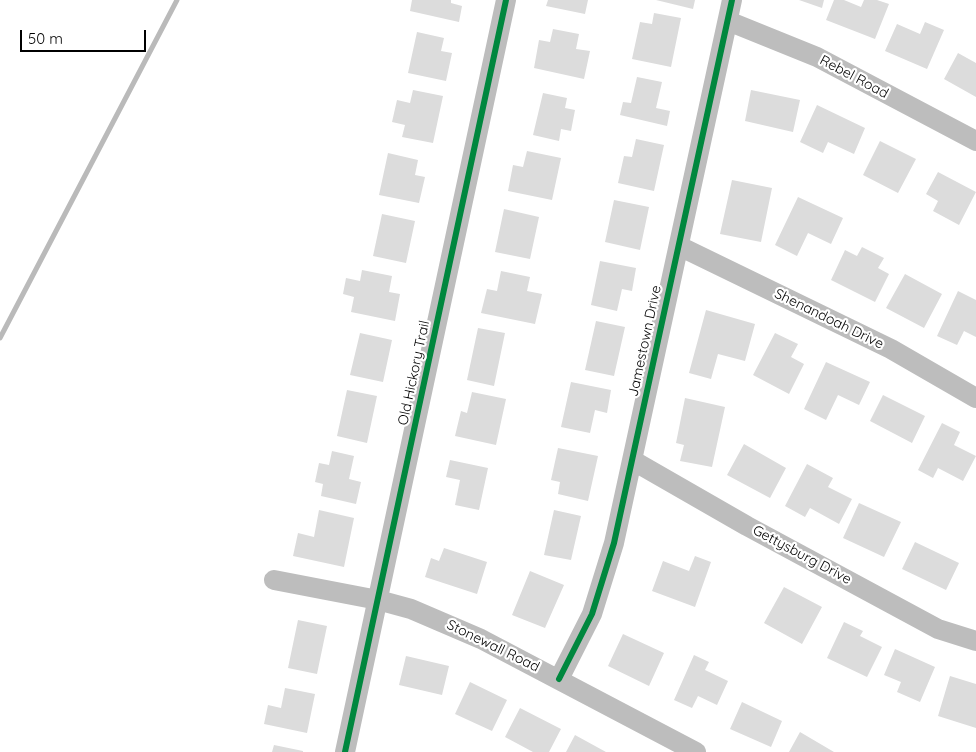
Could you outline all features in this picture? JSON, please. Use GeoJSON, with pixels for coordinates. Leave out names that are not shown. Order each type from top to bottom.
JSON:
{"type":"FeatureCollection","features":[{"type":"Feature","properties":{"kind":"street","name":"Old Hickory Trail"},"geometry":{"type":"LineString","coordinates":[[345,752],[506,0]]}},
{"type":"Feature","properties":{"kind":"street","name":"Jamestown Drive"},"geometry":{"type":"LineString","coordinates":[[559,679],[592,614],[614,543],[732,0]]}},
{"type":"Feature","properties":{"kind":"street","name":"Rebel Road"},"geometry":{"type":"LineString","coordinates":[[728,21],[817,58],[976,141]]}},
{"type":"Feature","properties":{"kind":"street","name":"Shenandoah Drive"},"geometry":{"type":"LineString","coordinates":[[679,246],[891,349],[976,398]]}},
{"type":"Feature","properties":{"kind":"street","name":"Gettysburg Drive"},"geometry":{"type":"LineString","coordinates":[[632,460],[756,531],[938,629],[976,641]]}},
{"type":"Feature","properties":{"kind":"street","name":"Stonewall Road"},"geometry":{"type":"LineString","coordinates":[[274,580],[378,600],[412,609],[482,639],[696,752]]}},
{"type":"Feature","properties":{"kind":"building"},"geometry":{"type":"Polygon","coordinates":[[[412,0],[451,0],[451,3],[462,6],[459,22],[410,11],[412,0]]]}},
{"type":"Feature","properties":{"kind":"building"},"geometry":{"type":"Polygon","coordinates":[[[548,0],[588,0],[585,14],[546,6],[548,0]]]}},
{"type":"Feature","properties":{"kind":"building"},"geometry":{"type":"Polygon","coordinates":[[[656,0],[695,0],[693,9],[656,0]]]}},
{"type":"Feature","properties":{"kind":"building"},"geometry":{"type":"Polygon","coordinates":[[[799,0],[824,0],[822,8],[799,0]]]}},
{"type":"Feature","properties":{"kind":"building"},"geometry":{"type":"Polygon","coordinates":[[[834,0],[844,0],[861,7],[864,0],[877,0],[889,4],[875,39],[826,20],[834,0]]]}},
{"type":"Feature","properties":{"kind":"building"},"geometry":{"type":"Polygon","coordinates":[[[654,13],[681,18],[671,67],[632,59],[640,22],[652,24],[654,13]]]}},
{"type":"Feature","properties":{"kind":"building"},"geometry":{"type":"Polygon","coordinates":[[[925,22],[944,30],[927,69],[885,51],[897,24],[920,34],[925,22]]]}},
{"type":"Feature","properties":{"kind":"building"},"geometry":{"type":"Polygon","coordinates":[[[553,29],[579,34],[576,49],[590,51],[584,79],[534,68],[539,40],[550,42],[553,29]]]}},
{"type":"Feature","properties":{"kind":"building"},"geometry":{"type":"Polygon","coordinates":[[[417,32],[444,38],[441,51],[452,53],[446,81],[408,73],[417,32]]]}},
{"type":"Feature","properties":{"kind":"building"},"geometry":{"type":"Polygon","coordinates":[[[958,53],[976,63],[976,97],[944,79],[958,53]]]}},
{"type":"Feature","properties":{"kind":"building"},"geometry":{"type":"Polygon","coordinates":[[[637,77],[662,82],[656,108],[670,111],[667,126],[620,115],[623,102],[631,103],[637,77]]]}},
{"type":"Feature","properties":{"kind":"building"},"geometry":{"type":"Polygon","coordinates":[[[413,90],[443,96],[433,143],[402,137],[405,125],[392,122],[397,100],[410,103],[413,90]]]}},
{"type":"Feature","properties":{"kind":"building"},"geometry":{"type":"Polygon","coordinates":[[[751,90],[800,100],[793,132],[745,121],[751,90]]]}},
{"type":"Feature","properties":{"kind":"building"},"geometry":{"type":"Polygon","coordinates":[[[543,93],[567,98],[565,108],[575,110],[571,131],[561,129],[559,141],[533,135],[543,93]]]}},
{"type":"Feature","properties":{"kind":"building"},"geometry":{"type":"Polygon","coordinates":[[[817,105],[865,128],[854,154],[828,142],[823,153],[800,142],[817,105]]]}},
{"type":"Feature","properties":{"kind":"building"},"geometry":{"type":"Polygon","coordinates":[[[636,139],[664,145],[654,191],[618,183],[624,156],[632,157],[636,139]]]}},
{"type":"Feature","properties":{"kind":"building"},"geometry":{"type":"Polygon","coordinates":[[[880,141],[916,159],[898,193],[863,175],[880,141]]]}},
{"type":"Feature","properties":{"kind":"building"},"geometry":{"type":"Polygon","coordinates":[[[527,151],[561,158],[552,200],[508,191],[513,165],[523,167],[527,151]]]}},
{"type":"Feature","properties":{"kind":"building"},"geometry":{"type":"Polygon","coordinates":[[[388,153],[418,160],[415,175],[425,177],[419,203],[379,195],[388,153]]]}},
{"type":"Feature","properties":{"kind":"building"},"geometry":{"type":"Polygon","coordinates":[[[938,172],[976,192],[959,225],[933,211],[938,201],[926,194],[938,172]]]}},
{"type":"Feature","properties":{"kind":"building"},"geometry":{"type":"Polygon","coordinates":[[[732,180],[772,188],[761,242],[720,234],[732,180]]]}},
{"type":"Feature","properties":{"kind":"building"},"geometry":{"type":"Polygon","coordinates":[[[798,197],[843,218],[831,244],[808,233],[797,256],[775,245],[798,197]]]}},
{"type":"Feature","properties":{"kind":"building"},"geometry":{"type":"Polygon","coordinates":[[[614,200],[649,207],[640,250],[605,242],[614,200]]]}},
{"type":"Feature","properties":{"kind":"building"},"geometry":{"type":"Polygon","coordinates":[[[504,209],[539,217],[530,259],[495,252],[504,209]]]}},
{"type":"Feature","properties":{"kind":"building"},"geometry":{"type":"Polygon","coordinates":[[[382,214],[415,221],[406,263],[373,256],[382,214]]]}},
{"type":"Feature","properties":{"kind":"building"},"geometry":{"type":"Polygon","coordinates":[[[862,247],[884,258],[878,268],[889,274],[875,302],[831,280],[845,250],[857,256],[862,247]]]}},
{"type":"Feature","properties":{"kind":"building"},"geometry":{"type":"Polygon","coordinates":[[[600,261],[636,268],[632,291],[622,289],[617,311],[591,305],[600,261]]]}},
{"type":"Feature","properties":{"kind":"building"},"geometry":{"type":"Polygon","coordinates":[[[362,270],[392,276],[389,292],[400,294],[395,321],[351,312],[354,297],[343,294],[346,278],[360,281],[362,270]]]}},
{"type":"Feature","properties":{"kind":"building"},"geometry":{"type":"Polygon","coordinates":[[[501,271],[530,277],[527,291],[542,294],[535,324],[481,313],[487,289],[497,291],[501,271]]]}},
{"type":"Feature","properties":{"kind":"building"},"geometry":{"type":"Polygon","coordinates":[[[905,274],[942,294],[924,328],[886,308],[905,274]]]}},
{"type":"Feature","properties":{"kind":"building"},"geometry":{"type":"Polygon","coordinates":[[[958,291],[976,300],[976,337],[964,331],[957,345],[937,336],[958,291]]]}},
{"type":"Feature","properties":{"kind":"building"},"geometry":{"type":"Polygon","coordinates":[[[706,310],[755,324],[745,361],[718,354],[711,379],[689,373],[706,310]]]}},
{"type":"Feature","properties":{"kind":"building"},"geometry":{"type":"Polygon","coordinates":[[[596,321],[625,327],[614,376],[585,370],[596,321]]]}},
{"type":"Feature","properties":{"kind":"building"},"geometry":{"type":"Polygon","coordinates":[[[478,328],[505,333],[494,386],[467,380],[478,328]]]}},
{"type":"Feature","properties":{"kind":"building"},"geometry":{"type":"Polygon","coordinates":[[[360,333],[392,340],[383,382],[350,375],[360,333]]]}},
{"type":"Feature","properties":{"kind":"building"},"geometry":{"type":"Polygon","coordinates":[[[775,333],[798,344],[791,357],[804,364],[789,394],[753,375],[775,333]]]}},
{"type":"Feature","properties":{"kind":"building"},"geometry":{"type":"Polygon","coordinates":[[[826,362],[870,382],[859,405],[838,395],[826,420],[804,409],[826,362]]]}},
{"type":"Feature","properties":{"kind":"building"},"geometry":{"type":"Polygon","coordinates":[[[571,382],[611,390],[607,413],[595,410],[590,433],[561,427],[571,382]]]}},
{"type":"Feature","properties":{"kind":"building"},"geometry":{"type":"Polygon","coordinates":[[[347,390],[377,396],[367,443],[337,436],[347,390]]]}},
{"type":"Feature","properties":{"kind":"building"},"geometry":{"type":"Polygon","coordinates":[[[472,392],[506,399],[496,445],[455,436],[461,411],[467,413],[472,392]]]}},
{"type":"Feature","properties":{"kind":"building"},"geometry":{"type":"Polygon","coordinates":[[[883,395],[925,416],[912,443],[870,421],[883,395]]]}},
{"type":"Feature","properties":{"kind":"building"},"geometry":{"type":"Polygon","coordinates":[[[685,398],[725,407],[712,467],[680,461],[684,445],[676,443],[685,398]]]}},
{"type":"Feature","properties":{"kind":"building"},"geometry":{"type":"Polygon","coordinates":[[[942,423],[960,432],[954,445],[976,456],[963,481],[938,468],[933,478],[918,470],[942,423]]]}},
{"type":"Feature","properties":{"kind":"building"},"geometry":{"type":"Polygon","coordinates":[[[744,444],[786,468],[770,498],[727,475],[744,444]]]}},
{"type":"Feature","properties":{"kind":"building"},"geometry":{"type":"Polygon","coordinates":[[[558,448],[598,456],[588,501],[558,494],[560,482],[551,480],[558,448]]]}},
{"type":"Feature","properties":{"kind":"building"},"geometry":{"type":"Polygon","coordinates":[[[332,451],[354,456],[349,479],[361,482],[356,504],[321,496],[323,484],[315,482],[319,463],[329,465],[332,451]]]}},
{"type":"Feature","properties":{"kind":"building"},"geometry":{"type":"Polygon","coordinates":[[[450,460],[488,468],[479,510],[455,505],[460,480],[446,477],[450,460]]]}},
{"type":"Feature","properties":{"kind":"building"},"geometry":{"type":"Polygon","coordinates":[[[807,464],[833,478],[828,487],[852,499],[839,524],[810,508],[805,517],[785,506],[807,464]]]}},
{"type":"Feature","properties":{"kind":"building"},"geometry":{"type":"Polygon","coordinates":[[[859,503],[901,522],[884,557],[843,538],[859,503]]]}},
{"type":"Feature","properties":{"kind":"building"},"geometry":{"type":"Polygon","coordinates":[[[319,510],[354,518],[344,567],[293,556],[298,533],[314,537],[319,510]]]}},
{"type":"Feature","properties":{"kind":"building"},"geometry":{"type":"Polygon","coordinates":[[[554,510],[581,516],[571,560],[544,555],[554,510]]]}},
{"type":"Feature","properties":{"kind":"building"},"geometry":{"type":"Polygon","coordinates":[[[915,542],[959,563],[946,590],[902,569],[915,542]]]}},
{"type":"Feature","properties":{"kind":"building"},"geometry":{"type":"Polygon","coordinates":[[[444,548],[487,562],[477,594],[425,577],[431,558],[439,561],[444,548]]]}},
{"type":"Feature","properties":{"kind":"building"},"geometry":{"type":"Polygon","coordinates":[[[695,556],[711,562],[695,607],[652,591],[663,561],[689,571],[695,556]]]}},
{"type":"Feature","properties":{"kind":"building"},"geometry":{"type":"Polygon","coordinates":[[[530,571],[564,585],[545,628],[512,615],[530,571]]]}},
{"type":"Feature","properties":{"kind":"building"},"geometry":{"type":"Polygon","coordinates":[[[784,587],[822,607],[802,644],[764,623],[784,587]]]}},
{"type":"Feature","properties":{"kind":"building"},"geometry":{"type":"Polygon","coordinates":[[[298,620],[327,626],[317,674],[288,668],[298,620]]]}},
{"type":"Feature","properties":{"kind":"building"},"geometry":{"type":"Polygon","coordinates":[[[844,622],[863,631],[860,636],[882,647],[867,677],[827,658],[844,622]]]}},
{"type":"Feature","properties":{"kind":"building"},"geometry":{"type":"Polygon","coordinates":[[[623,634],[664,653],[649,686],[608,666],[623,634]]]}},
{"type":"Feature","properties":{"kind":"building"},"geometry":{"type":"Polygon","coordinates":[[[895,649],[935,667],[920,702],[897,692],[901,682],[884,675],[895,649]]]}},
{"type":"Feature","properties":{"kind":"building"},"geometry":{"type":"Polygon","coordinates":[[[694,655],[709,662],[705,670],[728,681],[717,705],[698,696],[692,708],[674,700],[694,655]]]}},
{"type":"Feature","properties":{"kind":"building"},"geometry":{"type":"Polygon","coordinates":[[[406,656],[449,666],[442,695],[399,685],[406,656]]]}},
{"type":"Feature","properties":{"kind":"building"},"geometry":{"type":"Polygon","coordinates":[[[950,676],[976,684],[976,728],[938,716],[950,676]]]}},
{"type":"Feature","properties":{"kind":"building"},"geometry":{"type":"Polygon","coordinates":[[[470,682],[507,700],[492,731],[455,714],[470,682]]]}},
{"type":"Feature","properties":{"kind":"building"},"geometry":{"type":"Polygon","coordinates":[[[285,688],[315,694],[307,733],[264,724],[268,705],[281,708],[285,688]]]}},
{"type":"Feature","properties":{"kind":"building"},"geometry":{"type":"Polygon","coordinates":[[[742,702],[782,721],[771,747],[730,729],[742,702]]]}},
{"type":"Feature","properties":{"kind":"building"},"geometry":{"type":"Polygon","coordinates":[[[520,708],[561,729],[549,752],[533,752],[505,737],[520,708]]]}},
{"type":"Feature","properties":{"kind":"building"},"geometry":{"type":"Polygon","coordinates":[[[800,732],[834,752],[789,752],[800,732]]]}},
{"type":"Feature","properties":{"kind":"building"},"geometry":{"type":"Polygon","coordinates":[[[575,735],[606,752],[566,752],[575,735]]]}},
{"type":"Feature","properties":{"kind":"building"},"geometry":{"type":"Polygon","coordinates":[[[274,745],[303,751],[303,752],[272,752],[274,745]]]}},
{"type":"Feature","properties":{"kind":"waterway"},"geometry":{"type":"LineString","coordinates":[[0,338],[177,0]]}},
{"type":"Feature","properties":{"kind":"cycle path"},"geometry":{"type":"LineString","coordinates":[[345,752],[506,0]]}},
{"type":"Feature","properties":{"kind":"cycle path"},"geometry":{"type":"LineString","coordinates":[[559,679],[592,614],[614,543],[732,0]]}}]}
